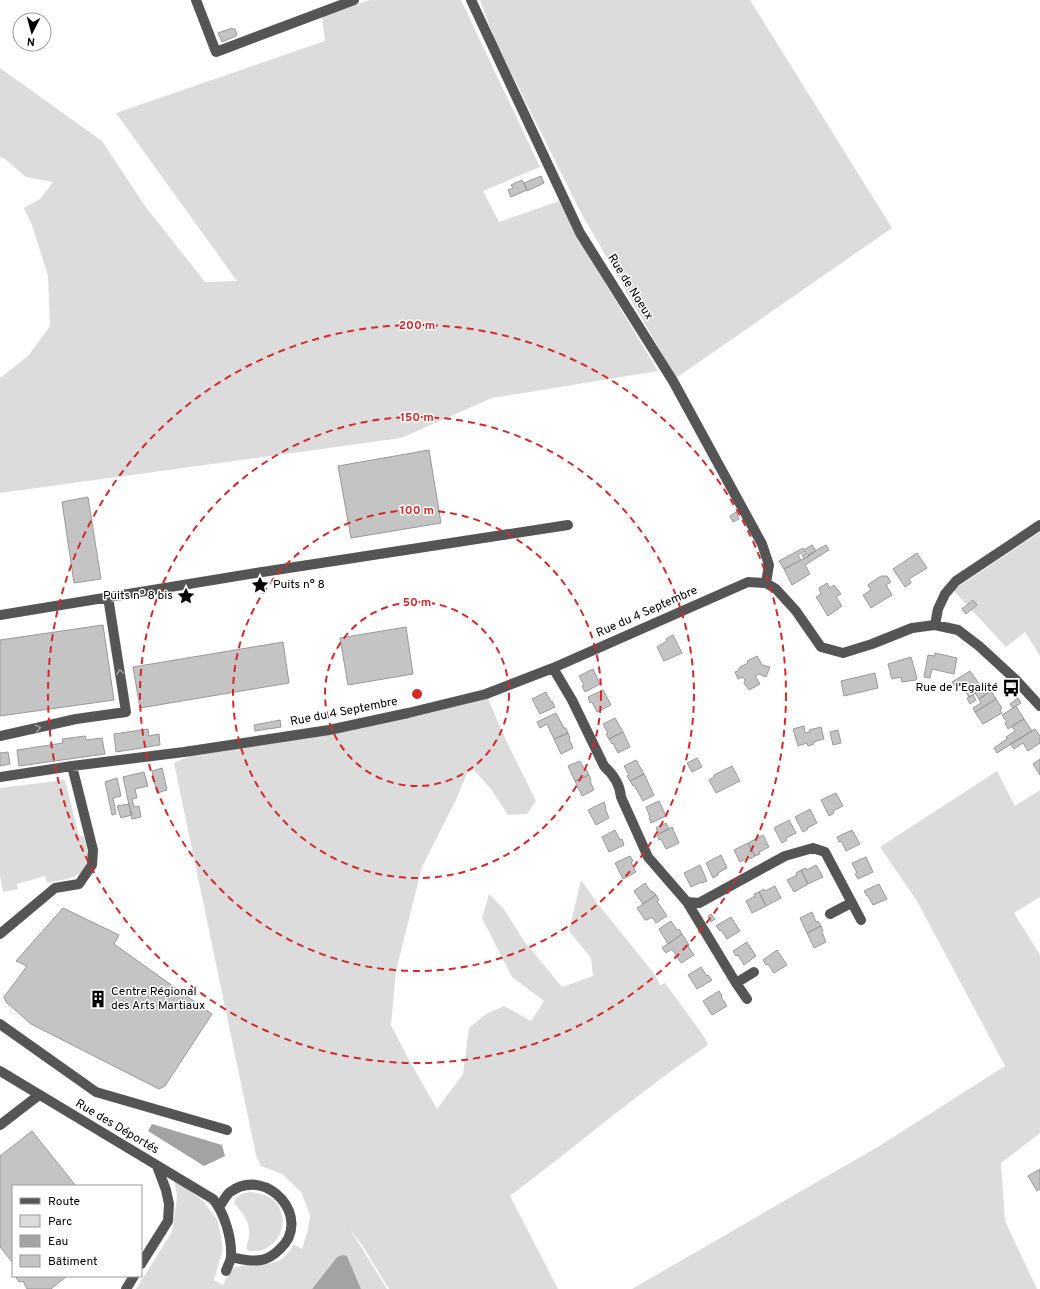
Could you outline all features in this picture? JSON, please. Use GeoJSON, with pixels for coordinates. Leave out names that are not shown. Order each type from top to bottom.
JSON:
{"type":"FeatureCollection","features":[{"type":"Feature","properties":{"kind":"street"},"geometry":{"type":"LineString","coordinates":[[196,0],[216,52],[335,3],[354,0]]}},
{"type":"Feature","properties":{"kind":"street","name":"Rue de Noeux"},"geometry":{"type":"LineString","coordinates":[[471,0],[580,233],[673,381],[762,544],[769,565],[766,583]]}},
{"type":"Feature","properties":{"kind":"street"},"geometry":{"type":"LineString","coordinates":[[0,615],[270,571],[568,525]]}},
{"type":"Feature","properties":{"kind":"street"},"geometry":{"type":"LineString","coordinates":[[935,625],[938,609],[945,594],[956,581],[1040,525]]}},
{"type":"Feature","properties":{"kind":"street","name":"Rue du 4 Septembre"},"geometry":{"type":"LineString","coordinates":[[0,777],[72,766],[184,752],[336,728],[408,713],[486,694],[553,668],[748,582],[766,583]]}},
{"type":"Feature","properties":{"kind":"street"},"geometry":{"type":"LineString","coordinates":[[766,583],[776,589],[796,611],[821,648],[842,653],[872,644],[912,628],[935,625],[958,630],[979,646],[1015,679],[1040,706]]}},
{"type":"Feature","properties":{"kind":"street"},"geometry":{"type":"LineString","coordinates":[[0,736],[76,719],[126,712],[108,597]]}},
{"type":"Feature","properties":{"kind":"street"},"geometry":{"type":"LineString","coordinates":[[553,668],[572,700],[604,766],[612,773],[620,788],[621,797],[648,857],[688,902],[736,983],[748,1000]]}},
{"type":"Feature","properties":{"kind":"street"},"geometry":{"type":"LineString","coordinates":[[0,934],[55,888],[79,884],[92,865],[93,850],[72,766]]}},
{"type":"Feature","properties":{"kind":"street"},"geometry":{"type":"LineString","coordinates":[[688,902],[699,903],[785,856],[813,848],[825,852],[860,920]]}},
{"type":"Feature","properties":{"kind":"street"},"geometry":{"type":"LineString","coordinates":[[830,914],[851,903]]}},
{"type":"Feature","properties":{"kind":"street"},"geometry":{"type":"LineString","coordinates":[[736,983],[754,972]]}},
{"type":"Feature","properties":{"kind":"street"},"geometry":{"type":"LineString","coordinates":[[0,1024],[96,1092],[227,1130]]}},
{"type":"Feature","properties":{"kind":"street","name":"Rue des Déportés"},"geometry":{"type":"LineString","coordinates":[[0,1071],[213,1199],[219,1207],[227,1226],[231,1257],[226,1271]]}},
{"type":"Feature","properties":{"kind":"street"},"geometry":{"type":"LineString","coordinates":[[0,1125],[39,1095]]}},
{"type":"Feature","properties":{"kind":"street"},"geometry":{"type":"LineString","coordinates":[[142,1262],[168,1221],[169,1204],[166,1190],[157,1166]]}},
{"type":"Feature","properties":{"kind":"street"},"geometry":{"type":"LineString","coordinates":[[219,1207],[229,1192],[241,1186],[254,1184],[266,1187],[276,1192],[284,1201],[290,1212],[291,1224],[289,1236],[283,1246],[274,1255],[263,1260],[250,1261],[231,1257]]}},
{"type":"Feature","properties":{"kind":"street"},"geometry":{"type":"LineString","coordinates":[[126,1289],[133,1277]]}},
{"type":"Feature","properties":{"kind":"green space"},"geometry":{"type":"Polygon","coordinates":[[[370,0],[461,0],[540,167],[483,191],[499,222],[559,201],[584,248],[658,371],[492,398],[401,438],[0,493],[0,378],[29,355],[50,326],[48,276],[32,225],[24,208],[40,199],[53,182],[26,177],[5,159],[0,157],[0,68],[102,141],[145,206],[205,282],[237,281],[116,113],[325,41],[322,16],[370,0]]]}},
{"type":"Feature","properties":{"kind":"green space"},"geometry":{"type":"Polygon","coordinates":[[[480,0],[750,0],[892,228],[676,378],[580,211],[494,38],[480,0]]]}},
{"type":"Feature","properties":{"kind":"green space"},"geometry":{"type":"Polygon","coordinates":[[[1040,532],[1040,656],[1025,632],[1006,647],[953,590],[1040,532]]]}},
{"type":"Feature","properties":{"kind":"green space"},"geometry":{"type":"Polygon","coordinates":[[[486,694],[504,736],[536,801],[527,814],[508,815],[491,789],[470,766],[456,800],[422,867],[396,971],[391,1025],[437,1109],[463,1074],[469,1028],[486,1014],[504,1006],[531,1021],[544,1001],[512,977],[482,918],[489,894],[504,909],[524,941],[562,987],[593,976],[591,958],[569,931],[581,880],[598,904],[656,976],[660,985],[665,983],[705,1038],[708,1045],[632,1100],[510,1196],[558,1289],[389,1289],[364,1248],[350,1229],[387,1289],[361,1289],[347,1256],[337,1257],[312,1289],[136,1289],[172,1232],[177,1197],[174,1179],[203,1201],[218,1221],[223,1249],[214,1280],[223,1285],[232,1268],[275,1262],[282,1259],[294,1244],[302,1249],[308,1229],[310,1215],[301,1192],[282,1174],[261,1166],[256,1155],[174,763],[197,753],[486,694]]]}},
{"type":"Feature","properties":{"kind":"green space"},"geometry":{"type":"Polygon","coordinates":[[[997,771],[1015,806],[1040,790],[1040,897],[1014,913],[1040,955],[1040,1133],[1001,1163],[1005,1221],[1037,1289],[632,1289],[881,1145],[1005,1066],[917,901],[880,847],[997,771]]]}},
{"type":"Feature","properties":{"kind":"green space"},"geometry":{"type":"Polygon","coordinates":[[[65,780],[79,836],[84,836],[88,855],[85,869],[68,879],[47,883],[45,876],[17,884],[18,889],[3,892],[0,876],[0,788],[65,780]]]}},
{"type":"Feature","properties":{"kind":"green space"},"geometry":{"type":"Polygon","coordinates":[[[250,1192],[263,1194],[271,1198],[279,1207],[282,1215],[283,1223],[278,1238],[273,1244],[258,1251],[247,1250],[249,1237],[248,1223],[234,1203],[238,1196],[250,1192]]]}},
{"type":"Feature","properties":{"kind":"water"},"geometry":{"type":"Polygon","coordinates":[[[152,1124],[222,1145],[225,1156],[204,1166],[148,1131],[152,1124]]]}},
{"type":"Feature","properties":{"kind":"water"},"geometry":{"type":"Polygon","coordinates":[[[343,1255],[347,1256],[361,1289],[312,1289],[337,1257],[343,1255]]]}},
{"type":"Feature","properties":{"kind":"building"},"geometry":{"type":"Polygon","coordinates":[[[232,28],[235,29],[237,34],[236,36],[222,42],[218,33],[232,28]]]}},
{"type":"Feature","properties":{"kind":"building"},"geometry":{"type":"Polygon","coordinates":[[[541,176],[544,183],[527,191],[524,183],[541,176]]]}},
{"type":"Feature","properties":{"kind":"building"},"geometry":{"type":"Polygon","coordinates":[[[522,180],[527,190],[511,197],[508,190],[513,188],[511,185],[522,180]]]}},
{"type":"Feature","properties":{"kind":"building"},"geometry":{"type":"Polygon","coordinates":[[[429,450],[441,523],[351,538],[338,466],[429,450]]]}},
{"type":"Feature","properties":{"kind":"building"},"geometry":{"type":"Polygon","coordinates":[[[88,497],[101,579],[74,583],[62,502],[88,497]]]}},
{"type":"Feature","properties":{"kind":"building"},"geometry":{"type":"Polygon","coordinates":[[[736,512],[739,519],[733,522],[730,516],[736,512]]]}},
{"type":"Feature","properties":{"kind":"building"},"geometry":{"type":"Polygon","coordinates":[[[812,545],[816,551],[804,559],[802,555],[806,553],[805,551],[798,555],[801,560],[784,569],[779,561],[803,548],[804,550],[812,545]]]}},
{"type":"Feature","properties":{"kind":"building"},"geometry":{"type":"Polygon","coordinates":[[[826,545],[829,550],[805,565],[810,574],[792,585],[784,569],[826,545]]]}},
{"type":"Feature","properties":{"kind":"building"},"geometry":{"type":"Polygon","coordinates":[[[917,553],[927,568],[909,579],[911,583],[905,587],[893,569],[917,553]]]}},
{"type":"Feature","properties":{"kind":"building"},"geometry":{"type":"Polygon","coordinates":[[[881,576],[887,576],[891,582],[886,585],[892,595],[871,608],[863,595],[871,590],[868,585],[881,576]]]}},
{"type":"Feature","properties":{"kind":"building"},"geometry":{"type":"Polygon","coordinates":[[[827,583],[830,588],[834,585],[841,594],[836,597],[842,606],[828,616],[816,597],[821,594],[819,588],[827,583]]]}},
{"type":"Feature","properties":{"kind":"building"},"geometry":{"type":"Polygon","coordinates":[[[973,600],[977,605],[966,614],[962,609],[973,600]]]}},
{"type":"Feature","properties":{"kind":"building"},"geometry":{"type":"Polygon","coordinates":[[[103,625],[114,700],[0,716],[0,640],[103,625]]]}},
{"type":"Feature","properties":{"kind":"building"},"geometry":{"type":"Polygon","coordinates":[[[406,627],[413,674],[348,685],[340,638],[406,627]]]}},
{"type":"Feature","properties":{"kind":"building"},"geometry":{"type":"Polygon","coordinates":[[[673,635],[682,653],[664,661],[657,647],[673,635]]]}},
{"type":"Feature","properties":{"kind":"building"},"geometry":{"type":"Polygon","coordinates":[[[283,642],[289,683],[140,708],[133,667],[283,642]]]}},
{"type":"Feature","properties":{"kind":"building"},"geometry":{"type":"Polygon","coordinates":[[[935,653],[957,658],[954,674],[932,669],[930,678],[924,677],[928,655],[935,656],[935,653]]]}},
{"type":"Feature","properties":{"kind":"building"},"geometry":{"type":"Polygon","coordinates":[[[757,656],[762,665],[770,667],[766,677],[759,674],[755,676],[760,684],[749,690],[744,683],[745,680],[743,677],[738,679],[735,672],[738,671],[740,667],[748,663],[747,661],[757,656]]]}},
{"type":"Feature","properties":{"kind":"building"},"geometry":{"type":"Polygon","coordinates":[[[911,657],[917,678],[916,680],[902,682],[901,677],[892,679],[888,664],[911,657]]]}},
{"type":"Feature","properties":{"kind":"building"},"geometry":{"type":"Polygon","coordinates":[[[593,669],[600,684],[585,692],[582,686],[584,685],[579,676],[593,669]]]}},
{"type":"Feature","properties":{"kind":"building"},"geometry":{"type":"Polygon","coordinates":[[[970,671],[983,689],[969,697],[961,684],[956,687],[952,682],[970,671]]]}},
{"type":"Feature","properties":{"kind":"building"},"geometry":{"type":"Polygon","coordinates":[[[875,673],[878,688],[844,696],[841,681],[875,673]]]}},
{"type":"Feature","properties":{"kind":"building"},"geometry":{"type":"Polygon","coordinates":[[[988,685],[991,691],[979,699],[975,693],[988,685]]]}},
{"type":"Feature","properties":{"kind":"building"},"geometry":{"type":"Polygon","coordinates":[[[603,690],[611,705],[597,712],[592,702],[590,703],[588,697],[603,690]]]}},
{"type":"Feature","properties":{"kind":"building"},"geometry":{"type":"Polygon","coordinates":[[[991,691],[996,699],[975,712],[973,708],[981,703],[979,699],[991,691]]]}},
{"type":"Feature","properties":{"kind":"building"},"geometry":{"type":"Polygon","coordinates":[[[546,692],[555,707],[540,714],[532,699],[546,692]]]}},
{"type":"Feature","properties":{"kind":"building"},"geometry":{"type":"Polygon","coordinates":[[[973,695],[976,700],[970,704],[967,698],[973,695]]]}},
{"type":"Feature","properties":{"kind":"building"},"geometry":{"type":"Polygon","coordinates":[[[1018,698],[1021,703],[1013,708],[1010,704],[1018,698]]]}},
{"type":"Feature","properties":{"kind":"building"},"geometry":{"type":"Polygon","coordinates":[[[996,699],[1002,708],[1000,710],[1002,713],[983,724],[975,712],[996,699]]]}},
{"type":"Feature","properties":{"kind":"building"},"geometry":{"type":"Polygon","coordinates":[[[1016,706],[1024,719],[1008,729],[1005,723],[1007,722],[1002,715],[1016,706]]]}},
{"type":"Feature","properties":{"kind":"building"},"geometry":{"type":"Polygon","coordinates":[[[556,713],[568,733],[554,739],[547,724],[540,728],[537,722],[556,713]]]}},
{"type":"Feature","properties":{"kind":"building"},"geometry":{"type":"Polygon","coordinates":[[[307,717],[308,723],[301,724],[300,718],[307,717]]]}},
{"type":"Feature","properties":{"kind":"building"},"geometry":{"type":"Polygon","coordinates":[[[615,718],[623,732],[609,739],[606,734],[608,733],[603,724],[615,718]]]}},
{"type":"Feature","properties":{"kind":"building"},"geometry":{"type":"Polygon","coordinates":[[[1024,719],[1032,731],[997,753],[994,748],[1015,731],[1012,726],[1024,719]]]}},
{"type":"Feature","properties":{"kind":"building"},"geometry":{"type":"Polygon","coordinates":[[[280,720],[281,727],[255,731],[254,725],[280,720]]]}},
{"type":"Feature","properties":{"kind":"building"},"geometry":{"type":"Polygon","coordinates":[[[804,726],[805,733],[810,732],[809,730],[821,727],[824,739],[813,742],[814,744],[808,746],[807,743],[798,746],[793,729],[804,726]]]}},
{"type":"Feature","properties":{"kind":"building"},"geometry":{"type":"Polygon","coordinates":[[[148,729],[149,736],[159,734],[160,745],[116,752],[114,734],[148,729]]]}},
{"type":"Feature","properties":{"kind":"building"},"geometry":{"type":"Polygon","coordinates":[[[1035,729],[1040,736],[1040,743],[1028,751],[1023,743],[1014,749],[1010,744],[1035,729]]]}},
{"type":"Feature","properties":{"kind":"building"},"geometry":{"type":"Polygon","coordinates":[[[838,730],[841,743],[833,745],[830,732],[838,730]]]}},
{"type":"Feature","properties":{"kind":"building"},"geometry":{"type":"Polygon","coordinates":[[[623,732],[630,747],[618,753],[613,743],[612,744],[609,739],[623,732]]]}},
{"type":"Feature","properties":{"kind":"building"},"geometry":{"type":"Polygon","coordinates":[[[568,733],[573,748],[561,754],[554,739],[568,733]]]}},
{"type":"Feature","properties":{"kind":"building"},"geometry":{"type":"Polygon","coordinates":[[[85,736],[86,740],[102,738],[105,754],[19,766],[17,750],[63,743],[62,739],[85,736]]]}},
{"type":"Feature","properties":{"kind":"building"},"geometry":{"type":"Polygon","coordinates":[[[8,752],[10,764],[0,766],[0,753],[8,752]]]}},
{"type":"Feature","properties":{"kind":"building"},"geometry":{"type":"Polygon","coordinates":[[[697,758],[702,767],[692,772],[687,763],[697,758]]]}},
{"type":"Feature","properties":{"kind":"building"},"geometry":{"type":"Polygon","coordinates":[[[1040,759],[1040,775],[1033,764],[1040,759]]]}},
{"type":"Feature","properties":{"kind":"building"},"geometry":{"type":"Polygon","coordinates":[[[636,760],[644,774],[630,781],[627,776],[629,775],[624,766],[636,760]]]}},
{"type":"Feature","properties":{"kind":"building"},"geometry":{"type":"Polygon","coordinates":[[[580,761],[589,775],[575,781],[568,766],[580,761]]]}},
{"type":"Feature","properties":{"kind":"building"},"geometry":{"type":"Polygon","coordinates":[[[732,766],[740,781],[716,793],[709,780],[714,777],[714,775],[732,766]]]}},
{"type":"Feature","properties":{"kind":"building"},"geometry":{"type":"Polygon","coordinates":[[[162,768],[167,790],[157,793],[152,771],[162,768]]]}},
{"type":"Feature","properties":{"kind":"building"},"geometry":{"type":"Polygon","coordinates":[[[144,772],[148,786],[135,789],[137,798],[132,799],[134,807],[139,806],[141,817],[132,819],[123,777],[144,772]]]}},
{"type":"Feature","properties":{"kind":"building"},"geometry":{"type":"Polygon","coordinates":[[[644,774],[654,795],[643,801],[630,781],[644,774]]]}},
{"type":"Feature","properties":{"kind":"building"},"geometry":{"type":"Polygon","coordinates":[[[589,775],[594,790],[582,796],[575,781],[589,775]]]}},
{"type":"Feature","properties":{"kind":"building"},"geometry":{"type":"Polygon","coordinates":[[[117,778],[121,796],[113,798],[116,814],[112,815],[105,782],[117,778]]]}},
{"type":"Feature","properties":{"kind":"building"},"geometry":{"type":"Polygon","coordinates":[[[836,793],[843,806],[833,811],[834,813],[829,816],[821,800],[836,793]]]}},
{"type":"Feature","properties":{"kind":"building"},"geometry":{"type":"Polygon","coordinates":[[[659,801],[666,816],[651,823],[646,807],[659,801]]]}},
{"type":"Feature","properties":{"kind":"building"},"geometry":{"type":"Polygon","coordinates":[[[604,802],[609,818],[596,825],[588,810],[604,802]]]}},
{"type":"Feature","properties":{"kind":"building"},"geometry":{"type":"Polygon","coordinates":[[[129,804],[132,815],[121,818],[117,806],[129,804]]]}},
{"type":"Feature","properties":{"kind":"building"},"geometry":{"type":"Polygon","coordinates":[[[810,809],[817,823],[807,828],[808,829],[803,832],[795,817],[810,809]]]}},
{"type":"Feature","properties":{"kind":"building"},"geometry":{"type":"Polygon","coordinates":[[[789,820],[796,833],[786,838],[787,840],[782,843],[774,828],[789,820]]]}},
{"type":"Feature","properties":{"kind":"building"},"geometry":{"type":"Polygon","coordinates":[[[666,823],[669,829],[659,834],[656,828],[666,823]]]}},
{"type":"Feature","properties":{"kind":"building"},"geometry":{"type":"Polygon","coordinates":[[[672,827],[679,843],[666,849],[661,839],[659,840],[657,835],[672,827]]]}},
{"type":"Feature","properties":{"kind":"building"},"geometry":{"type":"Polygon","coordinates":[[[615,830],[620,840],[622,839],[624,845],[609,852],[602,837],[615,830]]]}},
{"type":"Feature","properties":{"kind":"building"},"geometry":{"type":"Polygon","coordinates":[[[852,830],[860,844],[846,851],[841,841],[839,842],[837,837],[852,830]]]}},
{"type":"Feature","properties":{"kind":"building"},"geometry":{"type":"Polygon","coordinates":[[[763,835],[769,847],[759,852],[760,854],[755,856],[748,843],[763,835]]]}},
{"type":"Feature","properties":{"kind":"building"},"geometry":{"type":"Polygon","coordinates":[[[748,843],[755,856],[750,859],[749,857],[740,862],[734,850],[748,843]]]}},
{"type":"Feature","properties":{"kind":"building"},"geometry":{"type":"Polygon","coordinates":[[[721,855],[727,868],[713,878],[706,863],[721,855]]]}},
{"type":"Feature","properties":{"kind":"building"},"geometry":{"type":"Polygon","coordinates":[[[630,856],[636,872],[623,879],[615,863],[630,856]]]}},
{"type":"Feature","properties":{"kind":"building"},"geometry":{"type":"Polygon","coordinates":[[[866,857],[873,872],[858,879],[852,863],[866,857]]]}},
{"type":"Feature","properties":{"kind":"building"},"geometry":{"type":"Polygon","coordinates":[[[700,865],[707,881],[691,887],[684,873],[700,865]]]}},
{"type":"Feature","properties":{"kind":"building"},"geometry":{"type":"Polygon","coordinates":[[[816,865],[823,877],[808,884],[801,870],[806,868],[807,870],[816,865]]]}},
{"type":"Feature","properties":{"kind":"building"},"geometry":{"type":"Polygon","coordinates":[[[801,870],[808,884],[794,892],[787,880],[797,875],[796,873],[801,870]]]}},
{"type":"Feature","properties":{"kind":"building"},"geometry":{"type":"Polygon","coordinates":[[[645,883],[651,892],[652,891],[656,895],[643,904],[634,891],[645,883]]]}},
{"type":"Feature","properties":{"kind":"building"},"geometry":{"type":"Polygon","coordinates":[[[879,884],[887,899],[873,905],[864,891],[879,884]]]}},
{"type":"Feature","properties":{"kind":"building"},"geometry":{"type":"Polygon","coordinates":[[[775,886],[781,898],[766,906],[759,892],[775,886]]]}},
{"type":"Feature","properties":{"kind":"building"},"geometry":{"type":"Polygon","coordinates":[[[759,892],[766,906],[752,913],[746,901],[755,896],[754,894],[759,892]]]}},
{"type":"Feature","properties":{"kind":"building"},"geometry":{"type":"Polygon","coordinates":[[[656,895],[659,900],[657,901],[667,916],[656,923],[652,917],[645,920],[637,908],[656,895]]]}},
{"type":"Feature","properties":{"kind":"building","name":"Centre Régional des Arts Martiaux"},"geometry":{"type":"Polygon","coordinates":[[[63,908],[119,935],[114,944],[212,1014],[165,1086],[159,1089],[31,1024],[6,1002],[4,997],[27,966],[16,961],[63,908]]]}},
{"type":"Feature","properties":{"kind":"building"},"geometry":{"type":"Polygon","coordinates":[[[812,912],[816,922],[818,921],[821,926],[807,933],[800,918],[812,912]]]}},
{"type":"Feature","properties":{"kind":"building"},"geometry":{"type":"Polygon","coordinates":[[[711,914],[715,919],[711,922],[708,916],[711,914]]]}},
{"type":"Feature","properties":{"kind":"building"},"geometry":{"type":"Polygon","coordinates":[[[731,917],[740,931],[727,939],[721,930],[720,931],[716,926],[731,917]]]}},
{"type":"Feature","properties":{"kind":"building"},"geometry":{"type":"Polygon","coordinates":[[[671,921],[677,930],[679,929],[682,934],[668,944],[659,929],[671,921]]]}},
{"type":"Feature","properties":{"kind":"building"},"geometry":{"type":"Polygon","coordinates":[[[821,926],[826,942],[814,948],[807,933],[821,926]]]}},
{"type":"Feature","properties":{"kind":"building"},"geometry":{"type":"Polygon","coordinates":[[[682,934],[694,955],[681,963],[672,949],[666,953],[662,948],[682,934]]]}},
{"type":"Feature","properties":{"kind":"building"},"geometry":{"type":"Polygon","coordinates":[[[747,942],[756,956],[744,965],[738,955],[736,956],[733,951],[747,942]]]}},
{"type":"Feature","properties":{"kind":"building"},"geometry":{"type":"Polygon","coordinates":[[[777,950],[787,965],[774,973],[768,964],[766,965],[763,960],[777,950]]]}},
{"type":"Feature","properties":{"kind":"building"},"geometry":{"type":"Polygon","coordinates":[[[701,967],[707,976],[708,975],[712,980],[697,989],[688,975],[701,967]]]}},
{"type":"Feature","properties":{"kind":"building"},"geometry":{"type":"Polygon","coordinates":[[[719,991],[727,1006],[712,1015],[703,1001],[719,991]]]}},
{"type":"Feature","properties":{"kind":"building"},"geometry":{"type":"Polygon","coordinates":[[[32,1131],[75,1185],[12,1185],[12,1262],[0,1247],[0,1156],[32,1131]]]}},
{"type":"Feature","properties":{"kind":"building"},"geometry":{"type":"Polygon","coordinates":[[[1040,1169],[1040,1189],[1037,1191],[1028,1176],[1040,1169]]]}},
{"type":"Feature","properties":{"kind":"building"},"geometry":{"type":"Polygon","coordinates":[[[16,1277],[66,1277],[51,1289],[27,1289],[23,1281],[19,1282],[16,1277]]]}},
{"type":"Feature","properties":{"kind":"place","name":"Puits n° 8"},"geometry":{"type":"Point","coordinates":[260,585]}},
{"type":"Feature","properties":{"kind":"place","name":"Puits n° 8 bis"},"geometry":{"type":"Point","coordinates":[186,596]}},
{"type":"Feature","properties":{"kind":"place","name":"Rue de l'Egalité"},"geometry":{"type":"Point","coordinates":[1011,688]}},
{"type":"Feature","properties":{"kind":"place","name":"Centre Régional des Arts Martiaux"},"geometry":{"type":"Point","coordinates":[98,999]}}]}
